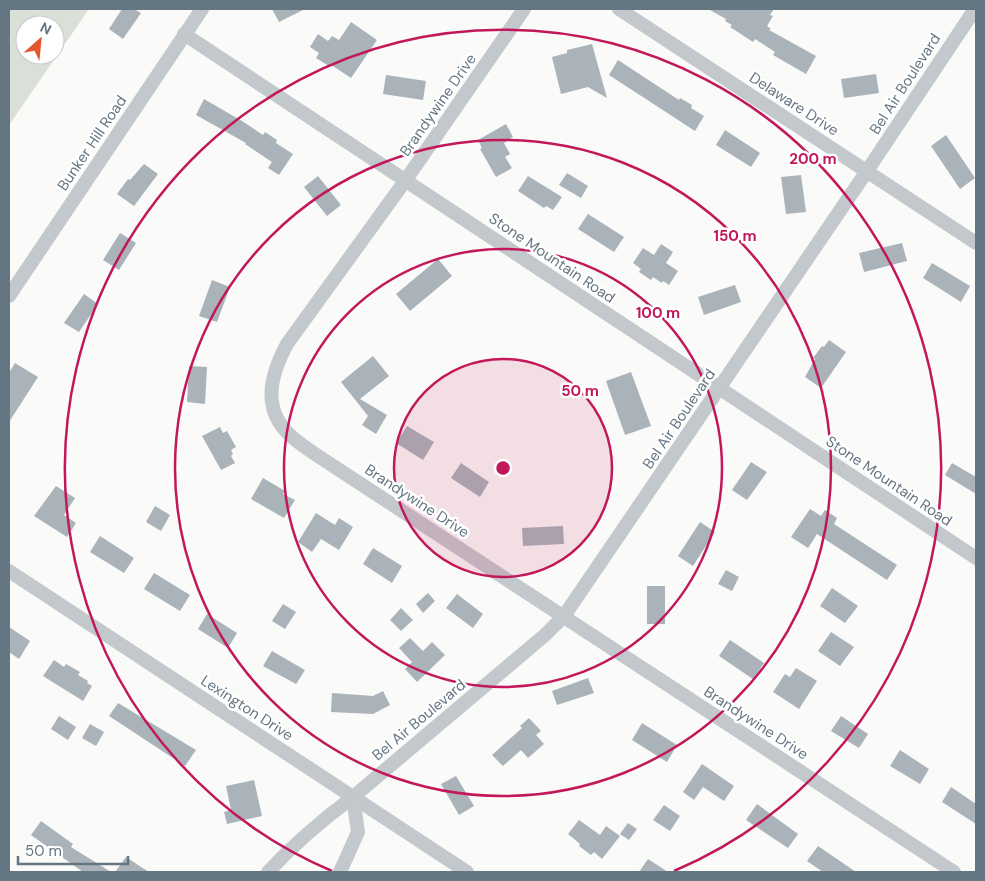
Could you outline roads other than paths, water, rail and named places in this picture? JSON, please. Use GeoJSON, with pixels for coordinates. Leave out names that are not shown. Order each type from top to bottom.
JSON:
{"type":"FeatureCollection","features":[{"type":"Feature","properties":{"kind":"street","name":"Bunker Hill Road"},"geometry":{"type":"LineString","coordinates":[[9,296],[202,9]]}},
{"type":"Feature","properties":{"kind":"street","name":"Brandywine Drive"},"geometry":{"type":"LineString","coordinates":[[524,9],[405,180],[287,344],[277,363],[272,380],[271,398],[278,421],[291,437],[318,456],[954,872]]}},
{"type":"Feature","properties":{"kind":"street","name":"Delaware Drive"},"geometry":{"type":"LineString","coordinates":[[618,9],[976,243]]}},
{"type":"Feature","properties":{"kind":"street","name":"Bel Air Boulevard"},"geometry":{"type":"LineString","coordinates":[[268,872],[292,847],[331,813],[546,635],[564,616],[868,171],[974,9]]}},
{"type":"Feature","properties":{"kind":"street","name":"Stone Mountain Road"},"geometry":{"type":"LineString","coordinates":[[184,34],[976,558]]}},
{"type":"Feature","properties":{"kind":"street","name":"Lexington Drive"},"geometry":{"type":"LineString","coordinates":[[9,571],[467,872]]}},
{"type":"Feature","properties":{"kind":"street"},"geometry":{"type":"LineString","coordinates":[[340,872],[358,832],[352,797]]}}]}
